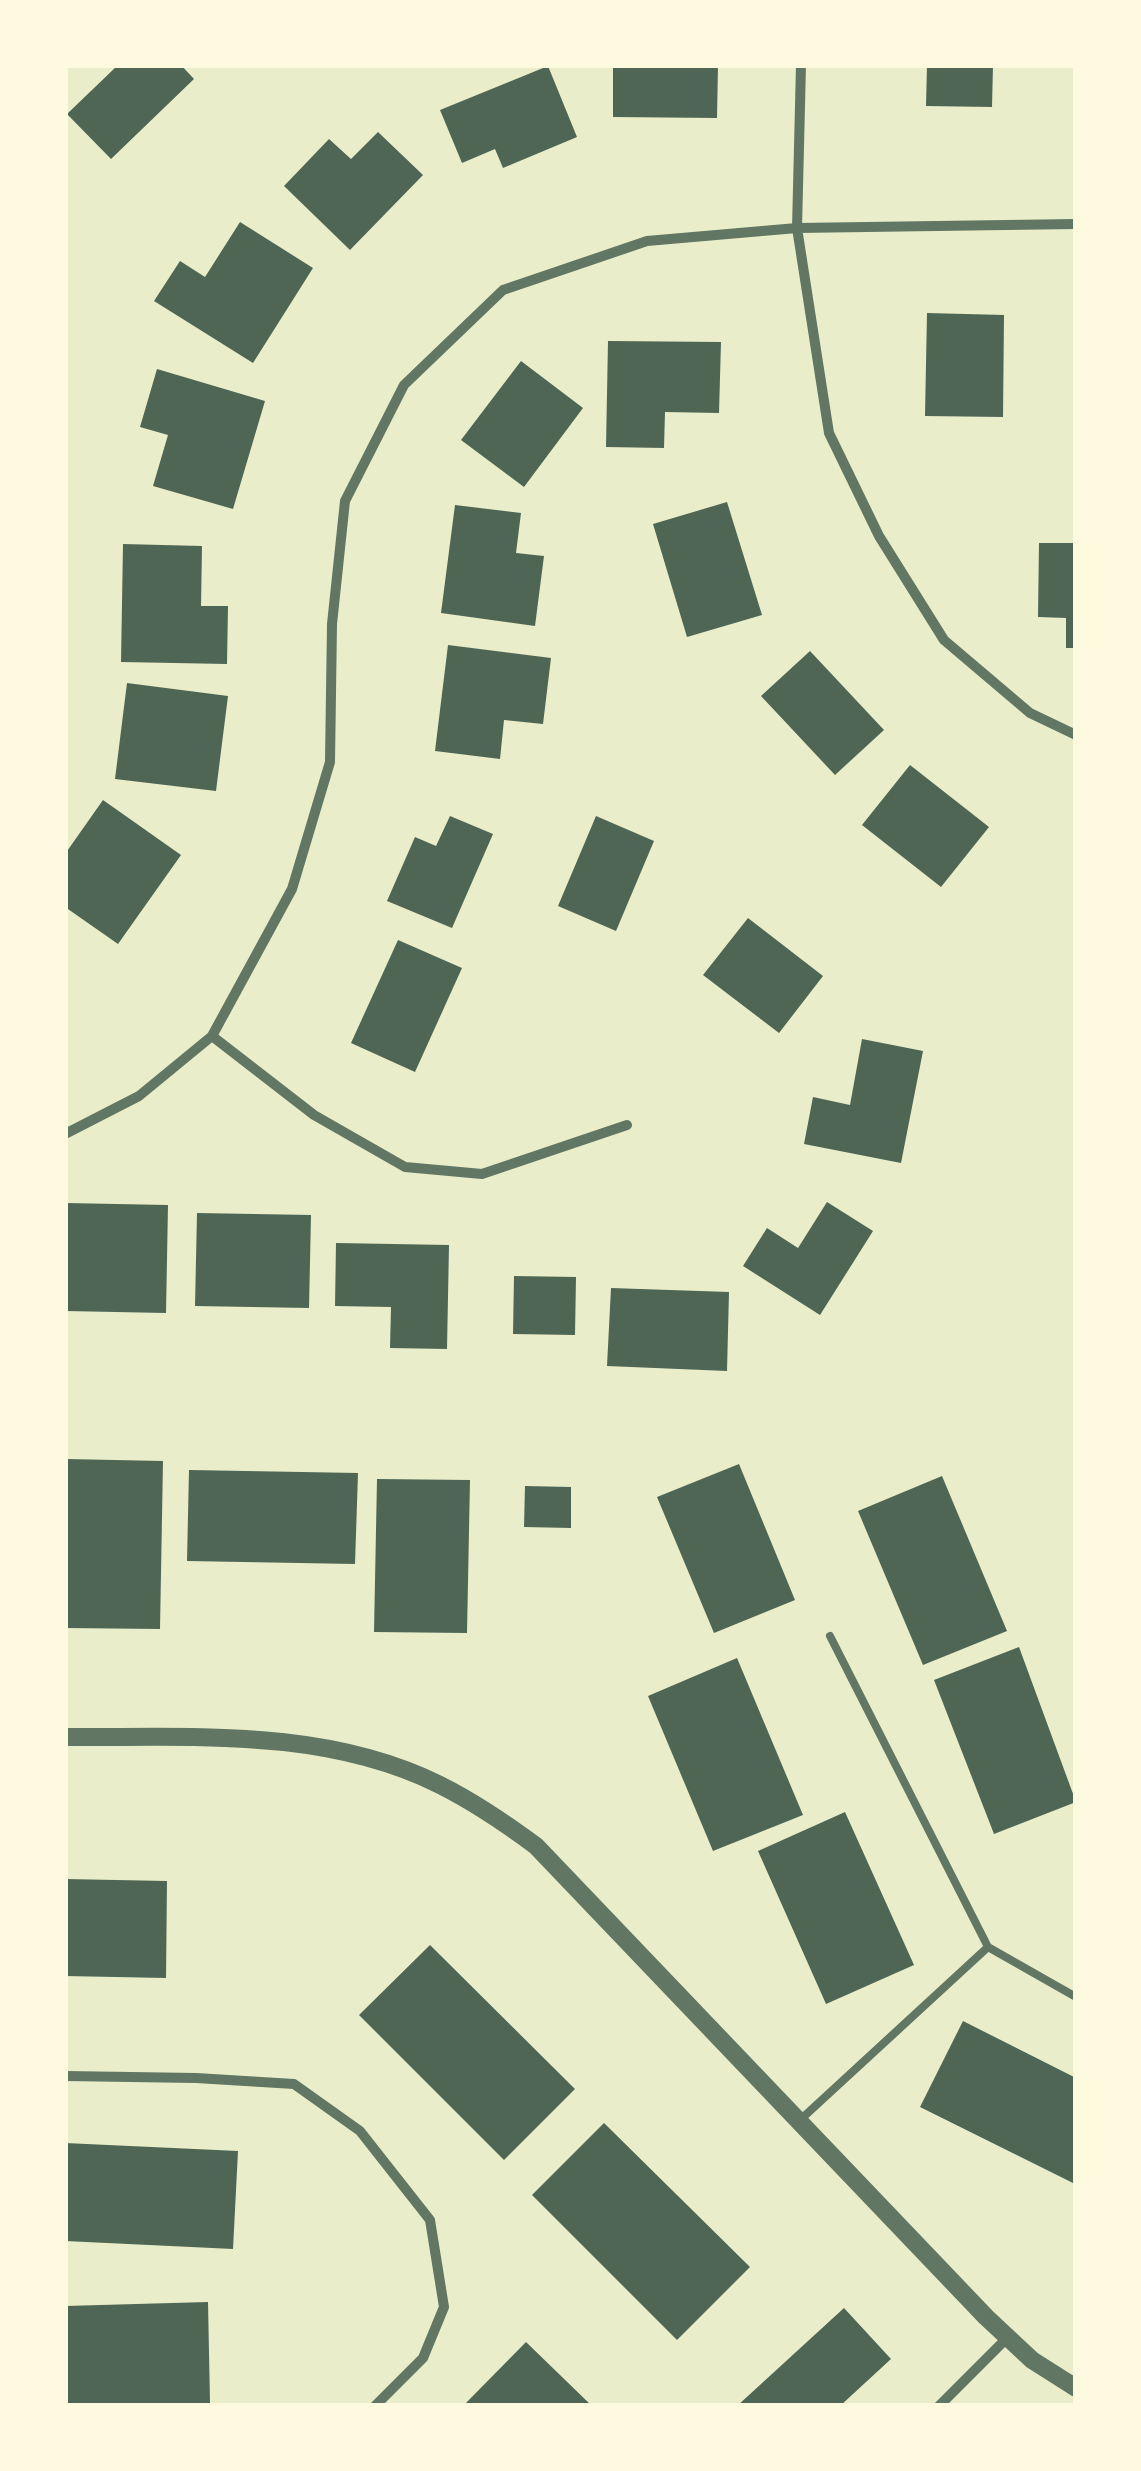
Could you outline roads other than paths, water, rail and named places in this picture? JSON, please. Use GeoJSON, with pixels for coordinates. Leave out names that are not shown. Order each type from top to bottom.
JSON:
{"type":"FeatureCollection","features":[{"type":"Feature","properties":{"kind":"street"},"geometry":{"type":"LineString","coordinates":[[801,65],[797,228],[829,433],[879,536],[944,640],[1030,712],[1076,735]]}},
{"type":"Feature","properties":{"kind":"street"},"geometry":{"type":"LineString","coordinates":[[65,1134],[139,1096],[212,1036],[292,889],[330,762],[332,624],[345,501],[404,385],[503,290],[648,240],[797,228],[1076,224]]}},
{"type":"Feature","properties":{"kind":"street"},"geometry":{"type":"LineString","coordinates":[[212,1036],[314,1114],[405,1167],[482,1174],[627,1125]]}},
{"type":"Feature","properties":{"kind":"street"},"geometry":{"type":"LineString","coordinates":[[65,1738],[264,1739],[331,1749],[436,1783],[486,1810],[536,1846],[1008,2338],[1032,2360],[1076,2388]]}},
{"type":"Feature","properties":{"kind":"street"},"geometry":{"type":"LineString","coordinates":[[65,2076],[294,2084],[360,2132],[430,2220],[444,2306],[423,2358],[375,2406]]}},
{"type":"Feature","properties":{"kind":"street"},"geometry":{"type":"LineString","coordinates":[[939,2406],[1008,2338]]}},
{"type":"Feature","properties":{"kind":"lane"},"geometry":{"type":"LineString","coordinates":[[830,1636],[988,1947],[1076,1997]]}},
{"type":"Feature","properties":{"kind":"lane"},"geometry":{"type":"LineString","coordinates":[[798,2121],[988,1947]]}}]}
